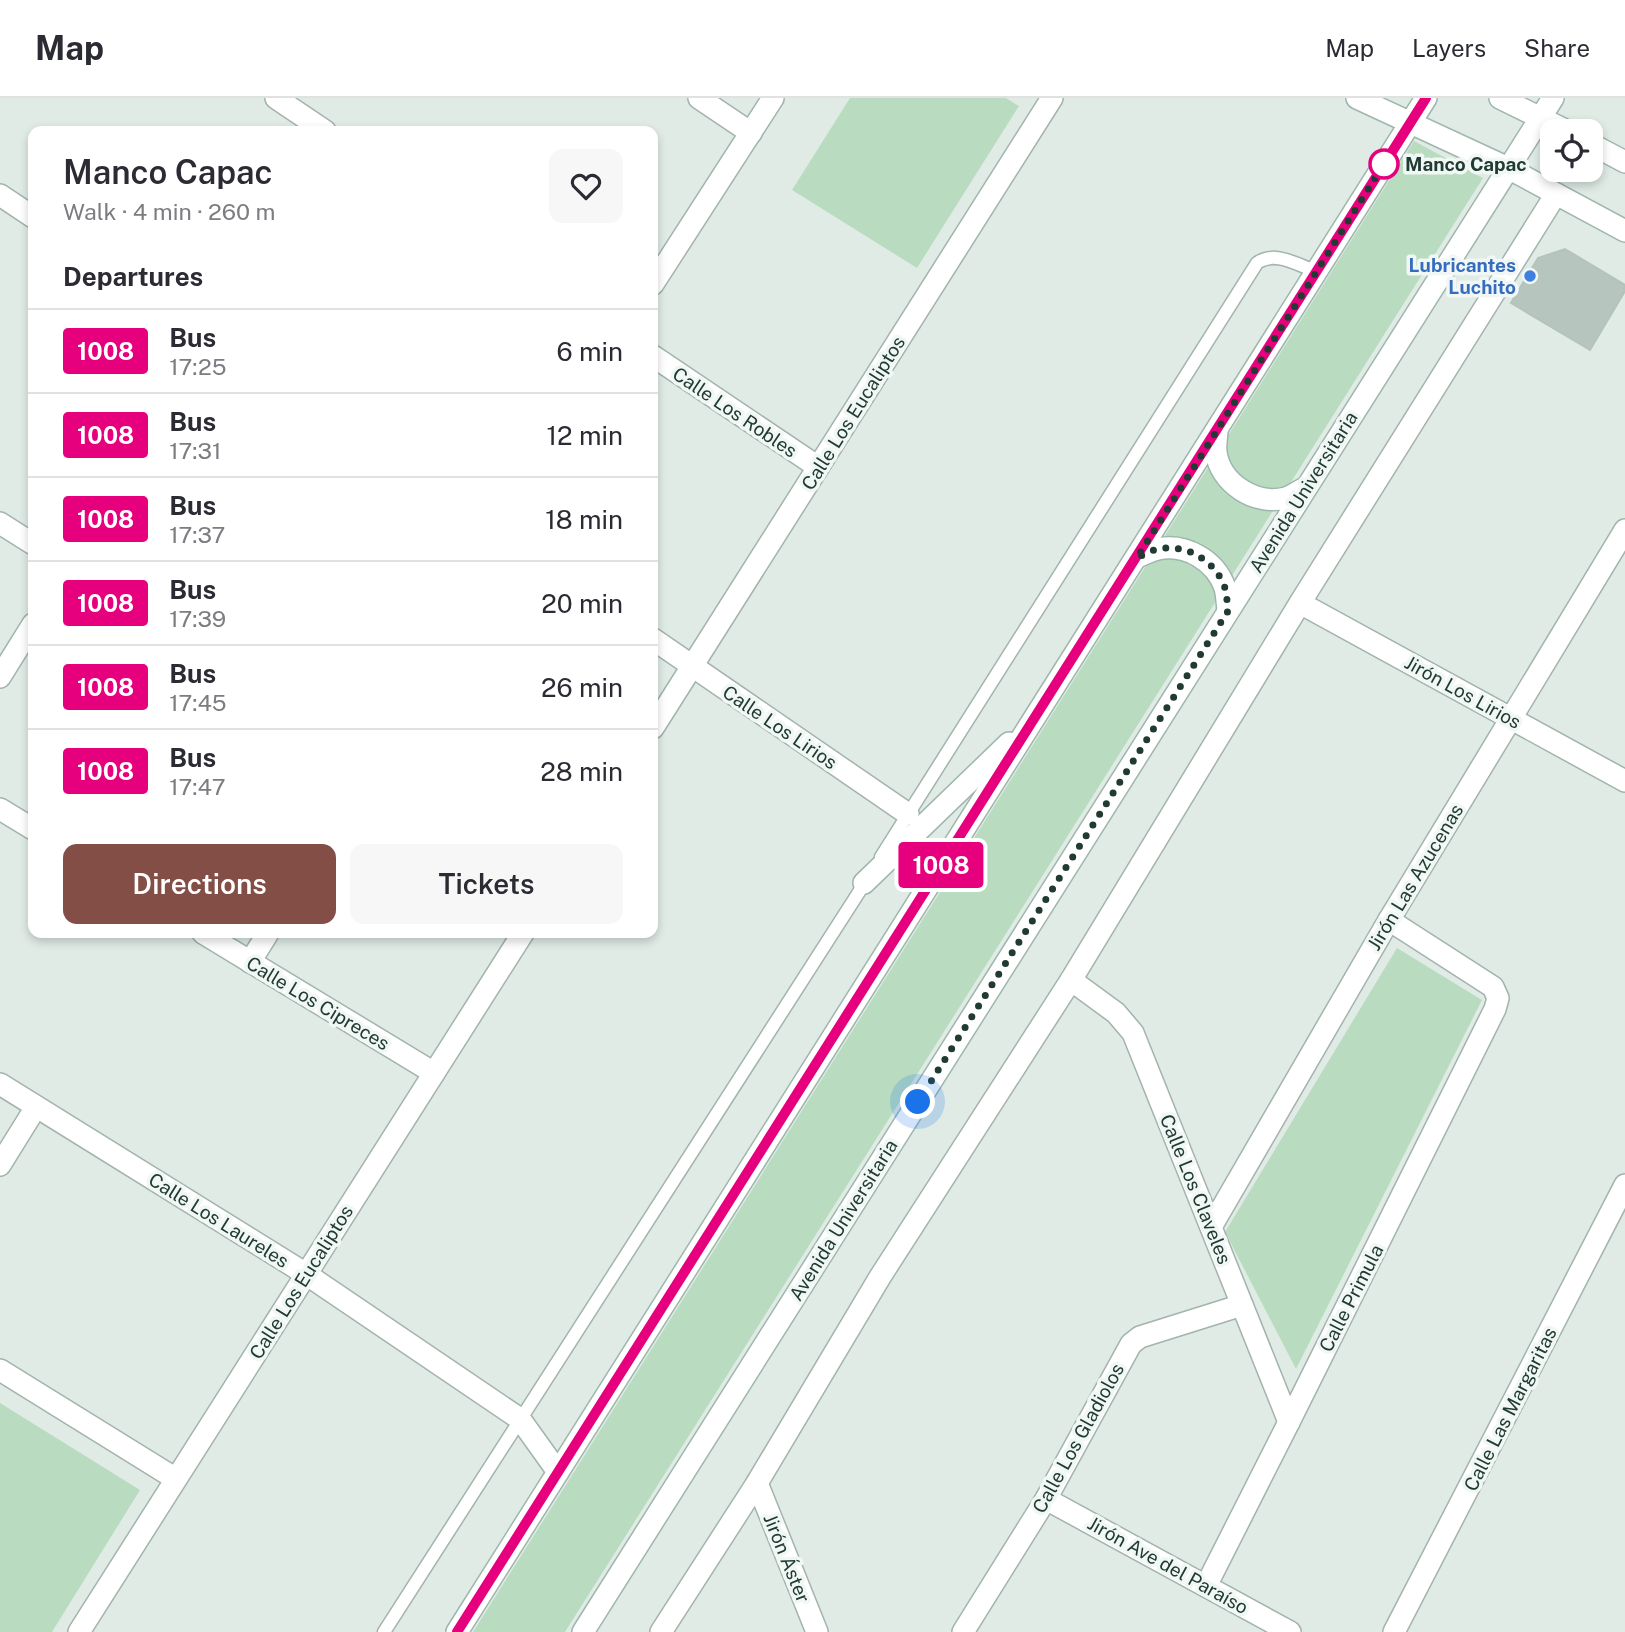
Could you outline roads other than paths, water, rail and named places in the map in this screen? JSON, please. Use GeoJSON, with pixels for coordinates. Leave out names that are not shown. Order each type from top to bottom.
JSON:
{"type":"FeatureCollection","features":[{"type":"Feature","properties":{"kind":"street"},"geometry":{"type":"LineString","coordinates":[[276,98],[318,126]]}},
{"type":"Feature","properties":{"kind":"street"},"geometry":{"type":"LineString","coordinates":[[699,98],[751,133]]}},
{"type":"Feature","properties":{"kind":"street"},"geometry":{"type":"LineString","coordinates":[[658,276],[773,98]]}},
{"type":"Feature","properties":{"kind":"street","name":"Calle Los Eucaliptos"},"geometry":{"type":"LineString","coordinates":[[658,720],[1052,98]]}},
{"type":"Feature","properties":{"kind":"street"},"geometry":{"type":"LineString","coordinates":[[1357,98],[1508,168],[1625,231]]}},
{"type":"Feature","properties":{"kind":"street"},"geometry":{"type":"LineString","coordinates":[[457,1632],[1426,98]]}},
{"type":"Feature","properties":{"kind":"street"},"geometry":{"type":"LineString","coordinates":[[1500,98],[1545,119]]}},
{"type":"Feature","properties":{"kind":"street","name":"Avenida Universitaria"},"geometry":{"type":"LineString","coordinates":[[583,1632],[1553,98]]}},
{"type":"Feature","properties":{"kind":"street"},"geometry":{"type":"LineString","coordinates":[[1603,150],[1625,162]]}},
{"type":"Feature","properties":{"kind":"street"},"geometry":{"type":"LineString","coordinates":[[661,1632],[757,1483],[880,1277],[1071,980],[1300,603],[1556,194]]}},
{"type":"Feature","properties":{"kind":"street"},"geometry":{"type":"LineString","coordinates":[[0,195],[28,214]]}},
{"type":"Feature","properties":{"kind":"street","name":"Calle Los Robles"},"geometry":{"type":"LineString","coordinates":[[658,359],[818,467]]}},
{"type":"Feature","properties":{"kind":"street"},"geometry":{"type":"LineString","coordinates":[[1217,429],[1216,452],[1224,473],[1240,490],[1262,499],[1285,498],[1306,488]]}},
{"type":"Feature","properties":{"kind":"street"},"geometry":{"type":"LineString","coordinates":[[0,523],[28,541]]}},
{"type":"Feature","properties":{"kind":"street","name":"Jirón Las Azucenas"},"geometry":{"type":"LineString","coordinates":[[1211,1227],[1389,920],[1625,530]]}},
{"type":"Feature","properties":{"kind":"street"},"geometry":{"type":"LineString","coordinates":[[1137,558],[1157,549],[1179,548],[1199,555],[1215,570],[1226,589],[1228,611]]}},
{"type":"Feature","properties":{"kind":"street","name":"Jirón Los Lirios"},"geometry":{"type":"LineString","coordinates":[[1300,603],[1625,780]]}},
{"type":"Feature","properties":{"kind":"street"},"geometry":{"type":"LineString","coordinates":[[0,677],[28,632]]}},
{"type":"Feature","properties":{"kind":"street","name":"Calle Los Lirios"},"geometry":{"type":"LineString","coordinates":[[658,642],[908,814]]}},
{"type":"Feature","properties":{"kind":"street"},"geometry":{"type":"LineString","coordinates":[[864,883],[1035,717]]}},
{"type":"Feature","properties":{"kind":"street"},"geometry":{"type":"LineString","coordinates":[[0,809],[28,827]]}},
{"type":"Feature","properties":{"kind":"street","name":"Calle Primula"},"geometry":{"type":"LineString","coordinates":[[1206,1586],[1496,1009],[1498,998],[1493,987],[1389,920]]}},
{"type":"Feature","properties":{"kind":"street","name":"Calle Los Cipreces"},"geometry":{"type":"LineString","coordinates":[[211,938],[434,1073]]}},
{"type":"Feature","properties":{"kind":"street"},"geometry":{"type":"LineString","coordinates":[[250,962],[265,938]]}},
{"type":"Feature","properties":{"kind":"street","name":"Calle Los Eucaliptos"},"geometry":{"type":"LineString","coordinates":[[79,1632],[520,938]]}},
{"type":"Feature","properties":{"kind":"street","name":"Calle Los Claveles"},"geometry":{"type":"LineString","coordinates":[[1071,980],[1116,1013],[1133,1033],[1289,1422]]}},
{"type":"Feature","properties":{"kind":"street","name":"Calle Los Laureles"},"geometry":{"type":"LineString","coordinates":[[0,1084],[306,1274],[520,1419],[558,1472]]}},
{"type":"Feature","properties":{"kind":"street"},"geometry":{"type":"LineString","coordinates":[[0,1165],[36,1107]]}},
{"type":"Feature","properties":{"kind":"street","name":"Calle Las Margaritas"},"geometry":{"type":"LineString","coordinates":[[1394,1632],[1625,1185]]}},
{"type":"Feature","properties":{"kind":"street","name":"Calle Los Gladiolos"},"geometry":{"type":"LineString","coordinates":[[963,1632],[1046,1499],[1130,1344],[1140,1337],[1242,1305]]}},
{"type":"Feature","properties":{"kind":"street"},"geometry":{"type":"LineString","coordinates":[[0,1370],[176,1479]]}},
{"type":"Feature","properties":{"kind":"street","name":"Jirón Áster"},"geometry":{"type":"LineString","coordinates":[[757,1483],[817,1632]]}},
{"type":"Feature","properties":{"kind":"street","name":"Jirón Ave del Paraíso"},"geometry":{"type":"LineString","coordinates":[[1046,1499],[1290,1632]]}},
{"type":"Feature","properties":{"kind":"lane"},"geometry":{"type":"LineString","coordinates":[[384,1632],[1257,263],[1264,258],[1276,257],[1316,271]]}},
{"type":"Feature","properties":{"kind":"place","name":"Manco Capac"},"geometry":{"type":"Point","coordinates":[1384,164]}},
{"type":"Feature","properties":{"kind":"place","name":"Lubricantes Luchito"},"geometry":{"type":"Point","coordinates":[1530,276]}}]}
